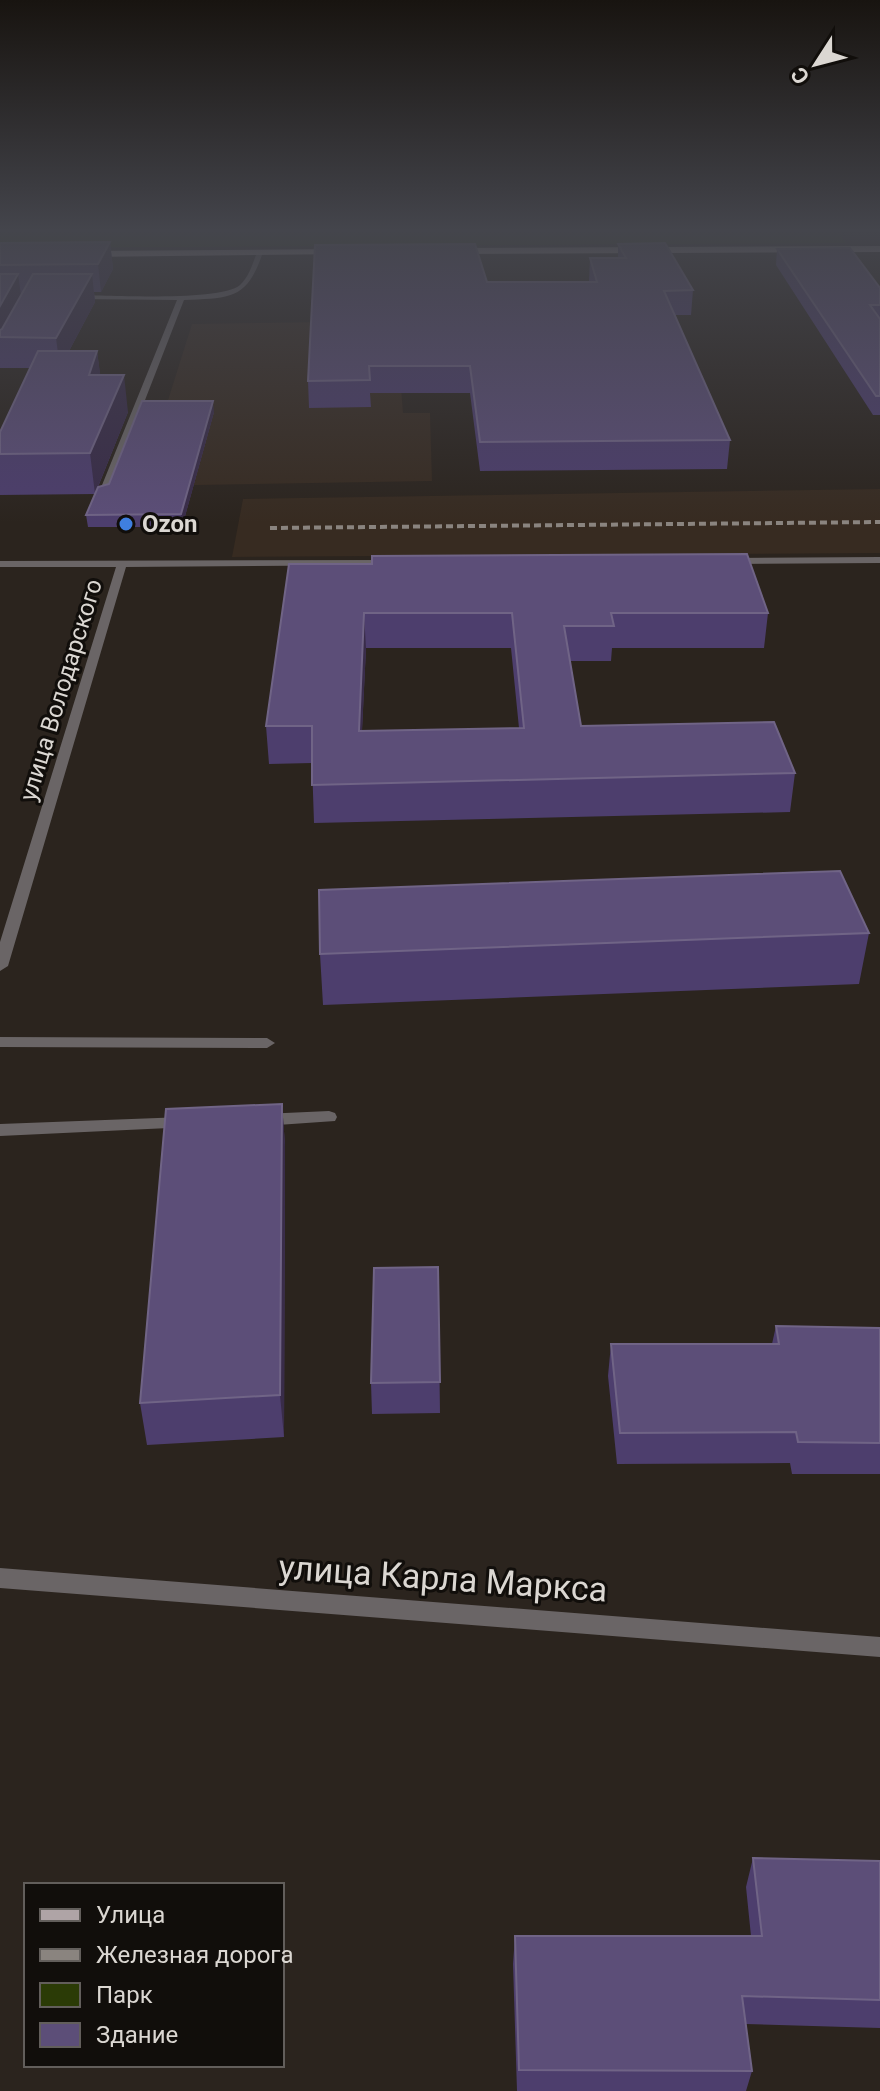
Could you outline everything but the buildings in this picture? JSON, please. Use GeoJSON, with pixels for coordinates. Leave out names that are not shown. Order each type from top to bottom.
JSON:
{"type":"FeatureCollection","features":[{"type":"Feature","properties":{"kind":"street"},"geometry":{"type":"LineString","coordinates":[[103,495],[169,328]]}},
{"type":"Feature","properties":{"kind":"street"},"geometry":{"type":"LineString","coordinates":[[722,561],[880,560]]}},
{"type":"Feature","properties":{"kind":"street"},"geometry":{"type":"LineString","coordinates":[[0,564],[407,563]]}},
{"type":"Feature","properties":{"kind":"street","name":"улица Володарского"},"geometry":{"type":"LineString","coordinates":[[0,966],[122,564]]}},
{"type":"Feature","properties":{"kind":"street"},"geometry":{"type":"LineString","coordinates":[[0,1042],[267,1043]]}},
{"type":"Feature","properties":{"kind":"street"},"geometry":{"type":"LineString","coordinates":[[251,1120],[329,1117]]}},
{"type":"Feature","properties":{"kind":"street"},"geometry":{"type":"LineString","coordinates":[[0,1130],[204,1122]]}},
{"type":"Feature","properties":{"kind":"street","name":"улица Карла Маркса"},"geometry":{"type":"LineString","coordinates":[[0,1578],[880,1647]]}},
{"type":"Feature","properties":{"kind":"shaded area"},"geometry":{"type":"Polygon","coordinates":[[[191,328],[397,328],[403,413],[430,413],[432,481],[141,486],[191,328]]]}},
{"type":"Feature","properties":{"kind":"shaded area"},"geometry":{"type":"Polygon","coordinates":[[[880,489],[880,553],[232,557],[243,499],[880,489]]]}},
{"type":"Feature","properties":{"kind":"railway"},"geometry":{"type":"LineString","coordinates":[[270,528],[880,522]]}},
{"type":"Feature","properties":{"kind":"place","name":"Ozon"},"geometry":{"type":"Point","coordinates":[126,524]}}]}
